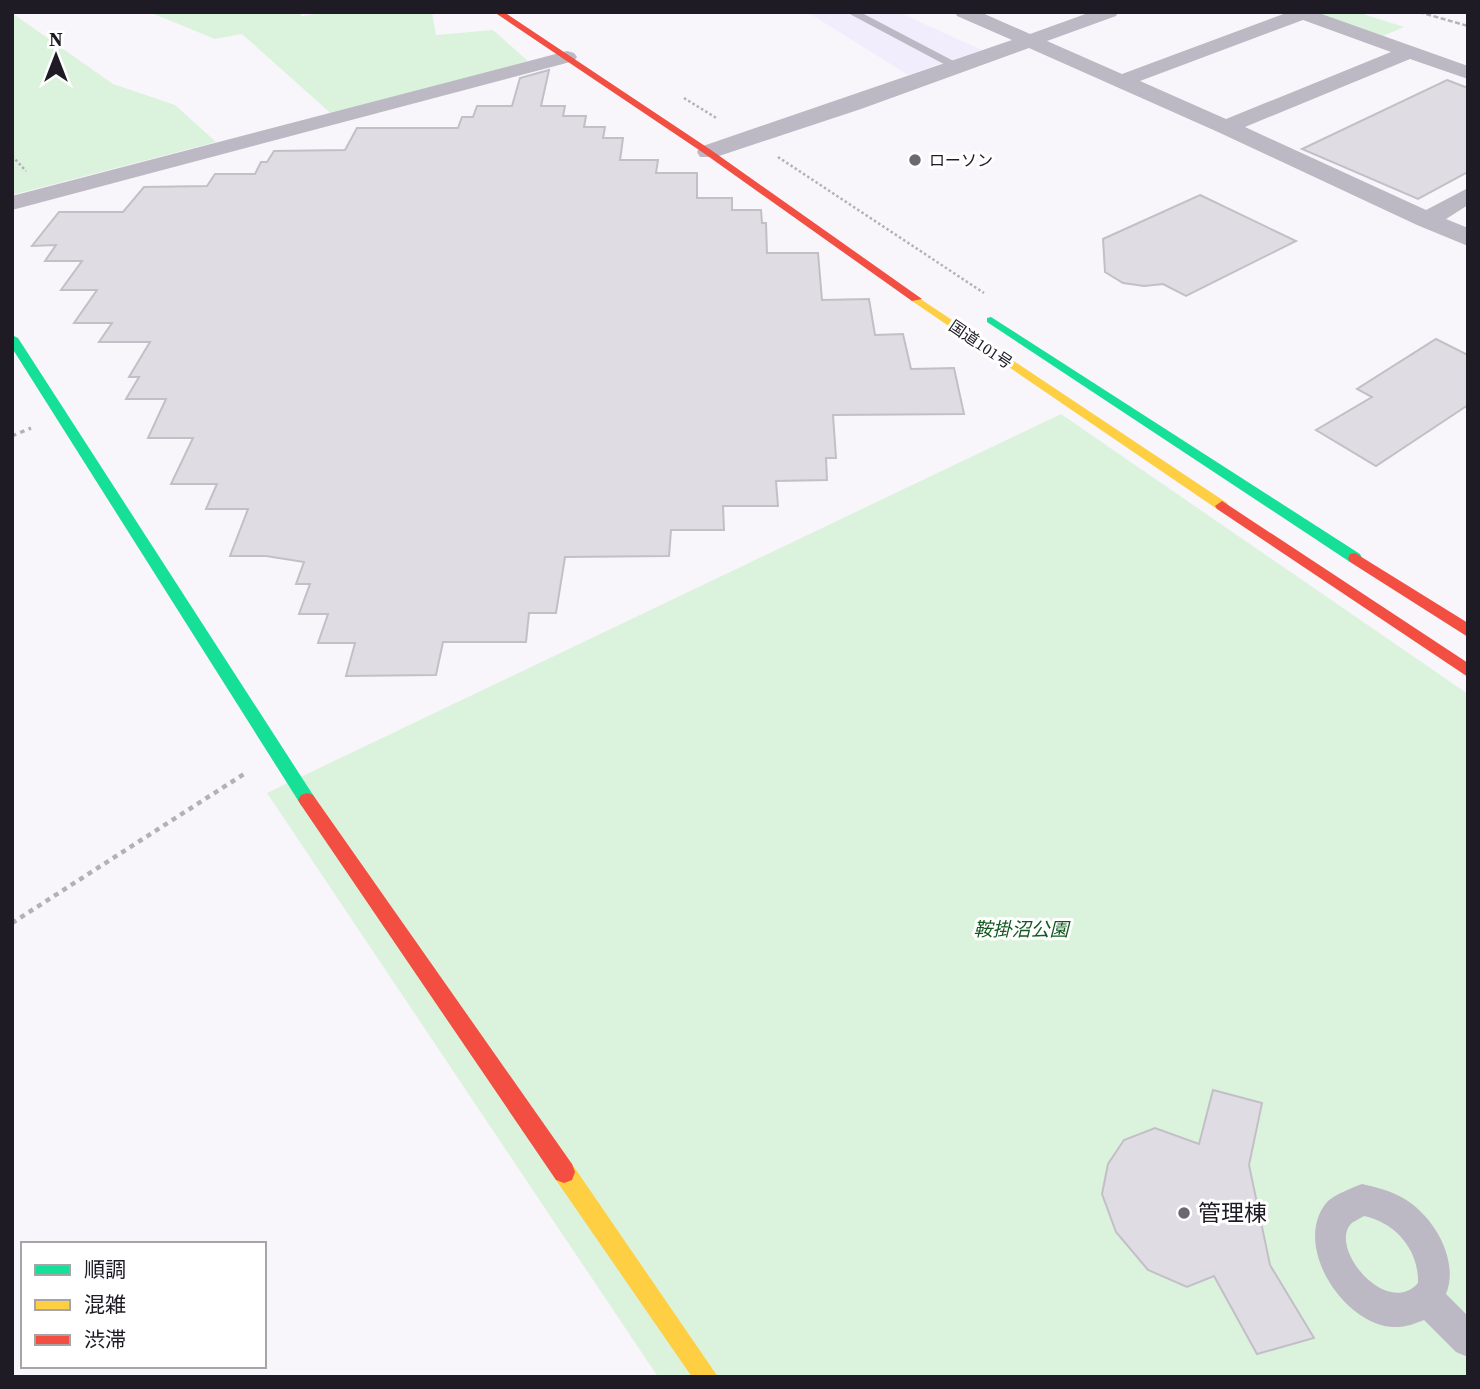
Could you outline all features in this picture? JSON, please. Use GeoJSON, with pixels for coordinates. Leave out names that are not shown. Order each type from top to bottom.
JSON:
{"type":"FeatureCollection","features":[{"type":"Feature","properties":{"kind":"main road","name":"国道101号"},"geometry":{"type":"LineString","coordinates":[[498,12],[708,152],[949,323],[1468,671]]}},
{"type":"Feature","properties":{"kind":"main road"},"geometry":{"type":"LineString","coordinates":[[714,129],[741,147]]}},
{"type":"Feature","properties":{"kind":"main road","name":"国道101号"},"geometry":{"type":"LineString","coordinates":[[974,308],[1468,631]]}},
{"type":"Feature","properties":{"kind":"main road"},"geometry":{"type":"LineString","coordinates":[[12,338],[275,754],[706,1377]]}},
{"type":"Feature","properties":{"kind":"street"},"geometry":{"type":"LineString","coordinates":[[964,12],[1226,127],[1468,238]]}},
{"type":"Feature","properties":{"kind":"street"},"geometry":{"type":"LineString","coordinates":[[1122,81],[1300,13],[1468,73]]}},
{"type":"Feature","properties":{"kind":"street"},"geometry":{"type":"LineString","coordinates":[[708,152],[741,147],[1091,14]]}},
{"type":"Feature","properties":{"kind":"street"},"geometry":{"type":"LineString","coordinates":[[1226,127],[1409,52]]}},
{"type":"Feature","properties":{"kind":"street"},"geometry":{"type":"LineString","coordinates":[[12,202],[567,57]]}},
{"type":"Feature","properties":{"kind":"street"},"geometry":{"type":"LineString","coordinates":[[1426,220],[1468,195]]}},
{"type":"Feature","properties":{"kind":"lane"},"geometry":{"type":"LineString","coordinates":[[851,12],[959,66]]}},
{"type":"Feature","properties":{"kind":"lane"},"geometry":{"type":"LineString","coordinates":[[1427,1299],[1468,1340]]}},
{"type":"Feature","properties":{"kind":"path"},"geometry":{"type":"LineString","coordinates":[[12,923],[275,754]]}},
{"type":"Feature","properties":{"kind":"shaded area"},"geometry":{"type":"Polygon","coordinates":[[[807,12],[898,12],[982,50],[908,75],[807,12]]]}},
{"type":"Feature","properties":{"kind":"green space"},"geometry":{"type":"Polygon","coordinates":[[[149,12],[298,12],[302,16],[328,12],[432,12],[436,35],[493,30],[528,61],[336,118],[242,34],[215,39],[149,12]]]}},
{"type":"Feature","properties":{"kind":"green space"},"geometry":{"type":"Polygon","coordinates":[[[1305,12],[1357,12],[1404,27],[1378,38],[1305,12]]]}},
{"type":"Feature","properties":{"kind":"green space"},"geometry":{"type":"Polygon","coordinates":[[[12,13],[113,84],[175,105],[216,142],[12,195],[12,13]]]}},
{"type":"Feature","properties":{"kind":"green space","name":"鞍掛沼公園"},"geometry":{"type":"Polygon","coordinates":[[[1061,414],[1468,694],[1468,1377],[658,1377],[267,793],[1061,414]]]}},
{"type":"Feature","properties":{"kind":"building"},"geometry":{"type":"Polygon","coordinates":[[[549,70],[541,106],[565,106],[563,116],[586,116],[584,127],[605,127],[603,138],[623,138],[620,160],[658,160],[656,173],[697,173],[697,198],[732,198],[732,210],[761,210],[762,223],[766,223],[767,253],[818,253],[822,300],[869,299],[875,335],[903,334],[911,369],[954,368],[964,414],[833,415],[836,458],[826,458],[827,480],[776,481],[778,506],[723,506],[724,530],[671,530],[669,556],[565,557],[556,613],[529,613],[526,642],[443,642],[436,675],[346,676],[355,643],[318,643],[328,614],[299,614],[310,584],[296,584],[304,562],[266,556],[230,556],[248,509],[206,509],[217,484],[171,484],[193,438],[148,438],[166,399],[126,399],[139,377],[129,377],[150,342],[99,342],[112,323],[74,323],[97,290],[61,290],[82,261],[45,261],[56,245],[32,246],[59,212],[123,212],[144,187],[207,186],[215,174],[255,174],[261,162],[267,162],[274,151],[345,150],[357,128],[458,128],[462,117],[473,117],[477,106],[512,106],[520,78],[549,70]]]}},
{"type":"Feature","properties":{"kind":"building"},"geometry":{"type":"Polygon","coordinates":[[[1447,80],[1468,88],[1468,172],[1418,199],[1302,149],[1447,80]]]}},
{"type":"Feature","properties":{"kind":"building"},"geometry":{"type":"Polygon","coordinates":[[[1200,195],[1296,241],[1186,296],[1163,284],[1144,286],[1123,283],[1105,272],[1103,239],[1200,195]]]}},
{"type":"Feature","properties":{"kind":"building"},"geometry":{"type":"Polygon","coordinates":[[[1436,339],[1468,355],[1468,405],[1376,466],[1316,430],[1372,397],[1357,389],[1436,339]]]}},
{"type":"Feature","properties":{"kind":"building","name":"管理棟"},"geometry":{"type":"Polygon","coordinates":[[[1213,1090],[1262,1103],[1249,1165],[1270,1265],[1314,1338],[1257,1354],[1214,1276],[1187,1287],[1148,1270],[1116,1232],[1102,1194],[1108,1164],[1124,1140],[1155,1128],[1199,1144],[1213,1090]]]}},
{"type":"Feature","properties":{"kind":"railway"},"geometry":{"type":"LineString","coordinates":[[1419,12],[1468,26]]}},
{"type":"Feature","properties":{"kind":"traffic: fast"},"geometry":{"type":"LineString","coordinates":[[991,320],[1355,558]]}},
{"type":"Feature","properties":{"kind":"traffic: fast"},"geometry":{"type":"LineString","coordinates":[[12,338],[307,800]]}},
{"type":"Feature","properties":{"kind":"traffic: slow"},"geometry":{"type":"LineString","coordinates":[[916,299],[1222,506]]}},
{"type":"Feature","properties":{"kind":"traffic: slow"},"geometry":{"type":"LineString","coordinates":[[564,1172],[706,1377]]}},
{"type":"Feature","properties":{"kind":"traffic: jam"},"geometry":{"type":"LineString","coordinates":[[498,12],[708,152],[916,299]]}},
{"type":"Feature","properties":{"kind":"traffic: jam"},"geometry":{"type":"LineString","coordinates":[[1222,506],[1468,671]]}},
{"type":"Feature","properties":{"kind":"traffic: jam"},"geometry":{"type":"LineString","coordinates":[[1355,558],[1468,631]]}},
{"type":"Feature","properties":{"kind":"traffic: jam"},"geometry":{"type":"LineString","coordinates":[[307,800],[564,1172]]}},
{"type":"Feature","properties":{"kind":"place","name":"ローソン"},"geometry":{"type":"Point","coordinates":[915,160]}},
{"type":"Feature","properties":{"kind":"place","name":"管理棟"},"geometry":{"type":"Point","coordinates":[1184,1213]}}]}
